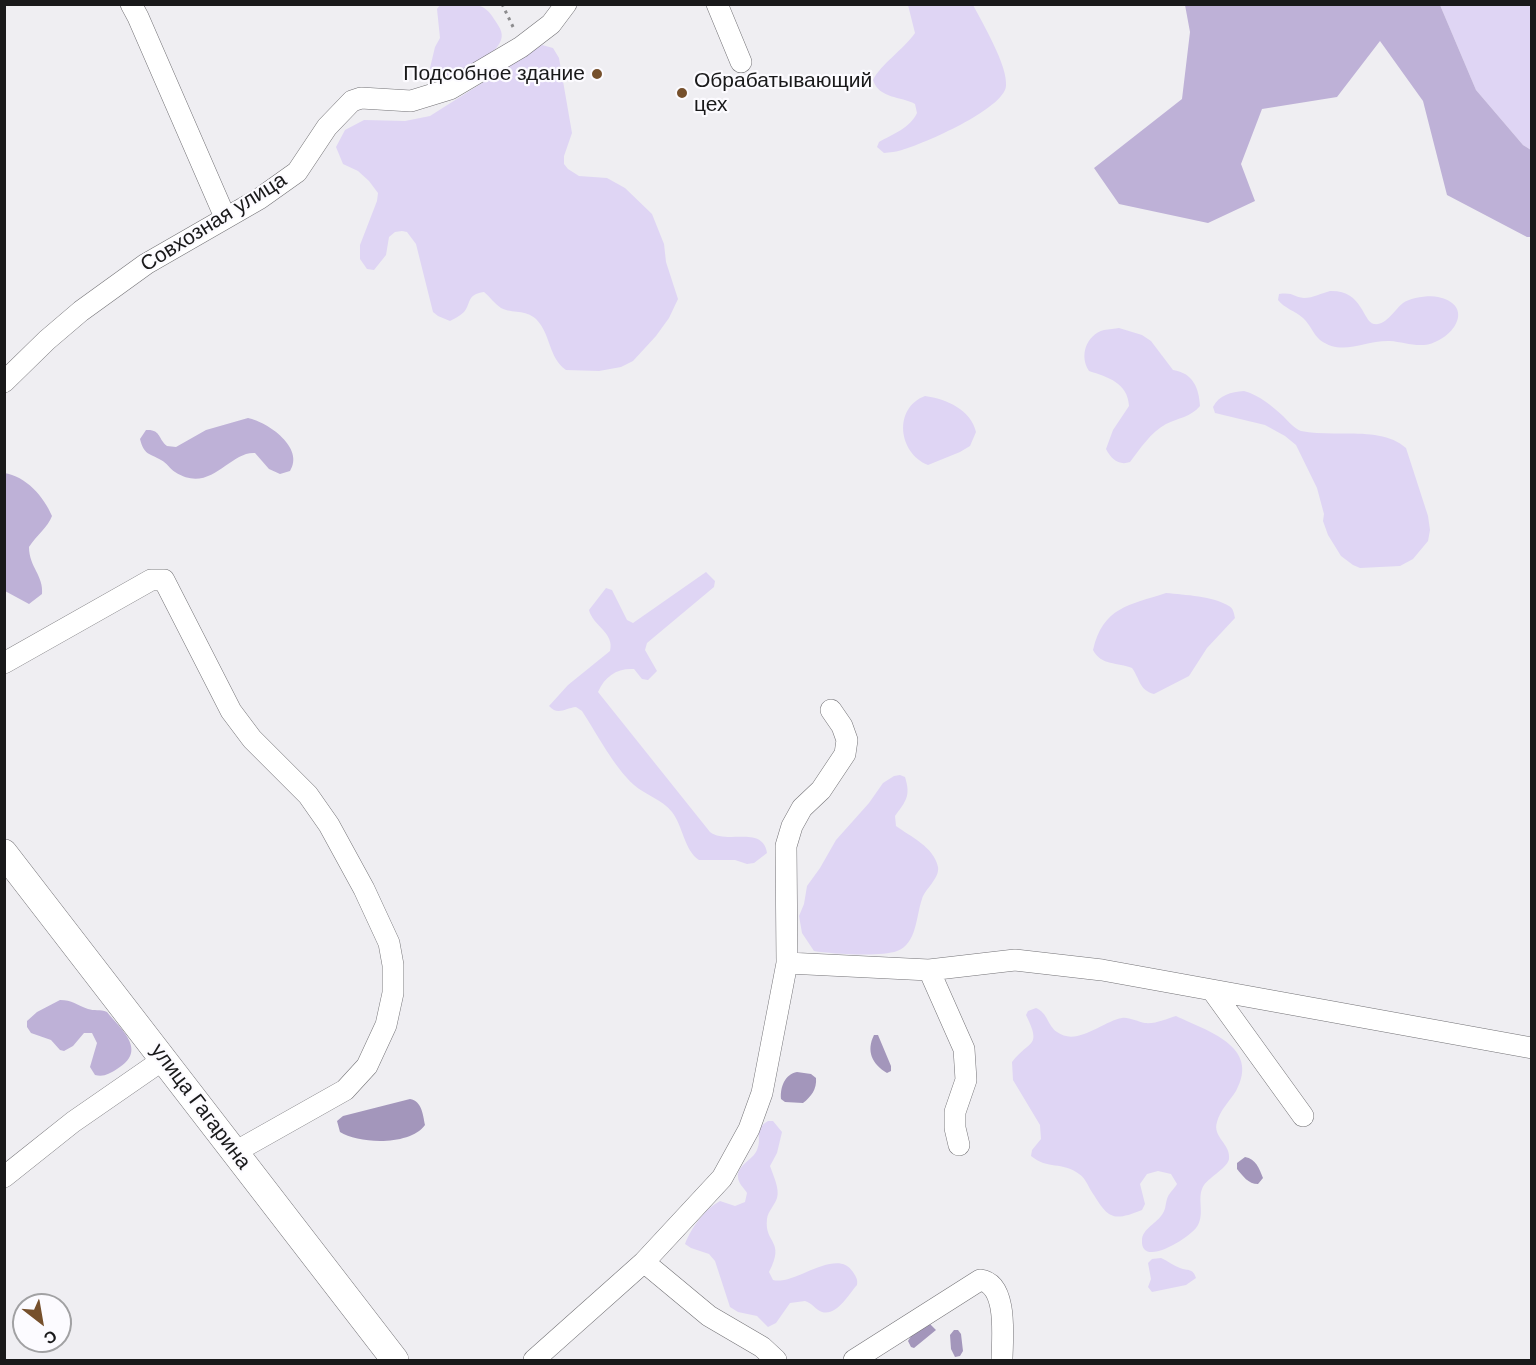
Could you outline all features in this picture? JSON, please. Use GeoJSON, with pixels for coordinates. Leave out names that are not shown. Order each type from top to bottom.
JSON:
{"type":"FeatureCollection","features":[{"type":"Feature","properties":{"kind":"main road","name":"улица Гагарина"},"geometry":{"type":"LineString","coordinates":[[4,853],[395,1360]]}},
{"type":"Feature","properties":{"kind":"street"},"geometry":{"type":"LineString","coordinates":[[131,4],[225,217]]}},
{"type":"Feature","properties":{"kind":"street","name":"Совхозная улица"},"geometry":{"type":"LineString","coordinates":[[4,382],[81,311],[146,264],[259,199],[297,172],[327,127],[352,101],[362,98],[411,101],[450,89],[521,47],[551,24],[566,4]]}},
{"type":"Feature","properties":{"kind":"street"},"geometry":{"type":"LineString","coordinates":[[717,4],[741,62]]}},
{"type":"Feature","properties":{"kind":"street"},"geometry":{"type":"LineString","coordinates":[[4,663],[151,580],[164,580],[231,711],[252,739],[308,795],[329,825],[364,889],[389,943],[393,965],[393,993],[386,1025],[367,1066],[345,1089],[235,1152]]}},
{"type":"Feature","properties":{"kind":"street"},"geometry":{"type":"LineString","coordinates":[[534,1360],[644,1262],[722,1178],[749,1129],[762,1093],[787,963],[786,846],[792,825],[802,808],[821,790],[845,753],[847,740],[842,726],[831,710]]}},
{"type":"Feature","properties":{"kind":"street"},"geometry":{"type":"LineString","coordinates":[[787,963],[928,970],[1015,960],[1102,970],[1532,1048]]}},
{"type":"Feature","properties":{"kind":"street"},"geometry":{"type":"LineString","coordinates":[[928,970],[964,1049],[966,1080],[955,1112],[955,1128],[959,1144]]}},
{"type":"Feature","properties":{"kind":"street"},"geometry":{"type":"LineString","coordinates":[[1212,990],[1303,1116]]}},
{"type":"Feature","properties":{"kind":"street"},"geometry":{"type":"LineString","coordinates":[[4,1177],[73,1122],[164,1059]]}},
{"type":"Feature","properties":{"kind":"street"},"geometry":{"type":"LineString","coordinates":[[644,1262],[709,1316],[762,1347],[776,1360]]}},
{"type":"Feature","properties":{"kind":"street"},"geometry":{"type":"LineString","coordinates":[[854,1360],[980,1280],[986,1281],[993,1288],[1002,1309],[1002,1360]]}},
{"type":"Feature","properties":{"kind":"path"},"geometry":{"type":"LineString","coordinates":[[502,4],[512,21],[521,47]]}},
{"type":"Feature","properties":{"kind":"shaded area"},"geometry":{"type":"Polygon","coordinates":[[[468,4],[482,7],[489,12],[497,24],[502,37],[491,54],[473,66],[452,75],[436,78],[430,68],[435,47],[440,38],[437,9],[440,5],[468,4]]]}},
{"type":"Feature","properties":{"kind":"shaded area"},"geometry":{"type":"Polygon","coordinates":[[[908,5],[973,5],[999,57],[1006,78],[1006,86],[1002,95],[978,115],[944,133],[900,151],[884,153],[877,147],[879,142],[906,127],[917,113],[915,104],[885,94],[880,91],[873,80],[881,68],[915,33],[908,5]]]}},
{"type":"Feature","properties":{"kind":"shaded area"},"geometry":{"type":"Polygon","coordinates":[[[1185,5],[1440,5],[1476,90],[1523,145],[1531,150],[1531,237],[1447,195],[1423,101],[1380,41],[1337,97],[1262,109],[1241,164],[1255,201],[1208,223],[1119,204],[1094,168],[1182,99],[1190,32],[1185,5]]]}},
{"type":"Feature","properties":{"kind":"shaded area"},"geometry":{"type":"Polygon","coordinates":[[[1440,5],[1531,5],[1531,150],[1523,145],[1476,90],[1440,5]]]}},
{"type":"Feature","properties":{"kind":"shaded area"},"geometry":{"type":"Polygon","coordinates":[[[542,45],[553,48],[559,58],[572,133],[564,156],[564,164],[579,176],[607,178],[625,188],[652,214],[664,244],[666,262],[678,299],[669,318],[656,336],[633,361],[621,367],[599,371],[566,370],[556,359],[536,319],[528,314],[501,308],[484,292],[474,295],[464,312],[450,321],[438,316],[433,312],[416,244],[407,232],[395,232],[389,237],[386,255],[374,270],[367,269],[360,259],[360,245],[378,193],[358,171],[343,164],[336,147],[345,130],[364,120],[405,121],[430,116],[542,45]]]}},
{"type":"Feature","properties":{"kind":"shaded area"},"geometry":{"type":"Polygon","coordinates":[[[1330,291],[1349,295],[1374,324],[1386,320],[1406,301],[1425,297],[1438,297],[1448,301],[1455,306],[1458,318],[1450,332],[1430,344],[1380,341],[1354,347],[1337,347],[1320,340],[1303,318],[1278,300],[1279,294],[1304,298],[1330,291]]]}},
{"type":"Feature","properties":{"kind":"shaded area"},"geometry":{"type":"Polygon","coordinates":[[[1119,328],[1142,335],[1151,341],[1173,370],[1186,374],[1194,382],[1200,406],[1188,415],[1155,431],[1130,462],[1126,463],[1116,461],[1106,449],[1113,430],[1129,406],[1128,398],[1116,382],[1089,371],[1085,359],[1086,347],[1093,336],[1104,330],[1119,328]]]}},
{"type":"Feature","properties":{"kind":"shaded area"},"geometry":{"type":"Polygon","coordinates":[[[1244,391],[1265,401],[1301,431],[1370,434],[1396,441],[1406,448],[1428,516],[1430,530],[1428,541],[1413,559],[1400,566],[1360,568],[1341,556],[1328,535],[1317,488],[1296,445],[1265,425],[1215,413],[1213,407],[1222,397],[1244,391]]]}},
{"type":"Feature","properties":{"kind":"shaded area"},"geometry":{"type":"Polygon","coordinates":[[[925,396],[957,407],[969,418],[976,432],[970,446],[928,465],[910,451],[903,430],[908,410],[925,396]]]}},
{"type":"Feature","properties":{"kind":"shaded area"},"geometry":{"type":"Polygon","coordinates":[[[248,418],[274,430],[289,445],[293,454],[290,471],[280,474],[269,469],[255,453],[237,458],[209,476],[188,478],[175,472],[163,461],[148,453],[143,448],[140,439],[146,430],[151,430],[157,433],[167,446],[176,447],[206,430],[248,418]]]}},
{"type":"Feature","properties":{"kind":"shaded area"},"geometry":{"type":"Polygon","coordinates":[[[4,473],[20,478],[33,488],[52,516],[29,547],[31,560],[41,582],[42,594],[29,604],[5,591],[4,473]]]}},
{"type":"Feature","properties":{"kind":"shaded area"},"geometry":{"type":"Polygon","coordinates":[[[706,572],[715,581],[714,587],[647,643],[645,650],[657,671],[648,680],[642,679],[634,669],[622,670],[608,677],[598,692],[710,832],[725,837],[751,837],[764,845],[767,853],[754,863],[747,864],[735,860],[699,860],[690,850],[672,812],[627,778],[582,711],[576,707],[555,711],[549,706],[568,685],[610,651],[611,645],[607,634],[591,616],[589,610],[606,588],[612,590],[627,620],[633,623],[706,572]]]}},
{"type":"Feature","properties":{"kind":"shaded area"},"geometry":{"type":"Polygon","coordinates":[[[1166,593],[1215,600],[1229,606],[1235,618],[1207,648],[1189,676],[1154,694],[1145,690],[1132,668],[1100,659],[1093,650],[1097,636],[1111,616],[1129,605],[1166,593]]]}},
{"type":"Feature","properties":{"kind":"shaded area"},"geometry":{"type":"Polygon","coordinates":[[[900,775],[905,777],[907,794],[905,802],[895,816],[896,826],[927,848],[938,867],[937,875],[922,899],[912,936],[904,947],[890,953],[856,954],[814,951],[802,933],[799,916],[807,886],[836,840],[869,803],[883,783],[900,775]]]}},
{"type":"Feature","properties":{"kind":"shaded area"},"geometry":{"type":"Polygon","coordinates":[[[60,1000],[90,1010],[107,1012],[129,1040],[131,1055],[126,1062],[109,1074],[95,1075],[90,1067],[97,1043],[92,1033],[84,1033],[73,1046],[64,1051],[60,1050],[51,1040],[31,1033],[27,1027],[27,1021],[37,1012],[60,1000]]]}},
{"type":"Feature","properties":{"kind":"shaded area"},"geometry":{"type":"Polygon","coordinates":[[[1036,1008],[1043,1013],[1057,1032],[1073,1037],[1122,1018],[1149,1023],[1176,1016],[1215,1034],[1236,1051],[1242,1062],[1242,1075],[1236,1091],[1220,1114],[1216,1127],[1227,1149],[1229,1159],[1226,1165],[1204,1185],[1198,1225],[1178,1242],[1167,1248],[1149,1252],[1144,1248],[1142,1240],[1146,1230],[1163,1214],[1168,1197],[1177,1184],[1171,1174],[1158,1171],[1147,1174],[1140,1184],[1145,1204],[1142,1210],[1116,1216],[1111,1215],[1101,1206],[1081,1175],[1067,1168],[1043,1163],[1031,1156],[1032,1150],[1041,1139],[1040,1125],[1013,1080],[1012,1062],[1032,1042],[1033,1033],[1026,1015],[1028,1011],[1036,1008]]]}},
{"type":"Feature","properties":{"kind":"shaded area"},"geometry":{"type":"Polygon","coordinates":[[[874,1035],[878,1035],[891,1066],[891,1071],[887,1073],[872,1057],[871,1046],[874,1035]]]}},
{"type":"Feature","properties":{"kind":"shaded area"},"geometry":{"type":"Polygon","coordinates":[[[797,1072],[811,1074],[816,1078],[814,1089],[803,1103],[785,1102],[781,1099],[782,1086],[789,1075],[797,1072]]]}},
{"type":"Feature","properties":{"kind":"shaded area"},"geometry":{"type":"Polygon","coordinates":[[[410,1099],[419,1105],[425,1125],[408,1137],[397,1140],[371,1141],[340,1132],[337,1121],[343,1116],[410,1099]]]}},
{"type":"Feature","properties":{"kind":"shaded area"},"geometry":{"type":"Polygon","coordinates":[[[768,1121],[773,1121],[782,1132],[777,1153],[770,1166],[778,1190],[777,1198],[767,1219],[768,1233],[775,1248],[774,1262],[769,1272],[773,1280],[792,1278],[815,1268],[837,1263],[846,1265],[853,1272],[857,1285],[842,1304],[833,1311],[822,1312],[805,1301],[790,1303],[776,1323],[768,1327],[757,1316],[738,1312],[730,1307],[715,1261],[709,1254],[685,1244],[699,1220],[714,1204],[720,1201],[735,1206],[745,1202],[747,1193],[739,1181],[738,1173],[755,1154],[759,1145],[760,1128],[768,1121]]]}},
{"type":"Feature","properties":{"kind":"shaded area"},"geometry":{"type":"Polygon","coordinates":[[[1245,1157],[1254,1162],[1260,1171],[1263,1178],[1258,1184],[1249,1181],[1237,1169],[1237,1163],[1245,1157]]]}},
{"type":"Feature","properties":{"kind":"shaded area"},"geometry":{"type":"Polygon","coordinates":[[[1161,1258],[1192,1271],[1196,1278],[1186,1285],[1152,1292],[1148,1287],[1151,1279],[1148,1263],[1152,1259],[1161,1258]]]}},
{"type":"Feature","properties":{"kind":"shaded area"},"geometry":{"type":"Polygon","coordinates":[[[930,1324],[936,1330],[914,1348],[911,1347],[908,1341],[913,1333],[930,1324]]]}},
{"type":"Feature","properties":{"kind":"shaded area"},"geometry":{"type":"Polygon","coordinates":[[[954,1330],[958,1330],[961,1334],[963,1351],[960,1356],[955,1357],[951,1349],[950,1335],[954,1330]]]}},
{"type":"Feature","properties":{"kind":"place","name":"Подсобное здание"},"geometry":{"type":"Point","coordinates":[597,74]}},
{"type":"Feature","properties":{"kind":"place","name":"Обрабатывающий цех"},"geometry":{"type":"Point","coordinates":[682,93]}}]}
